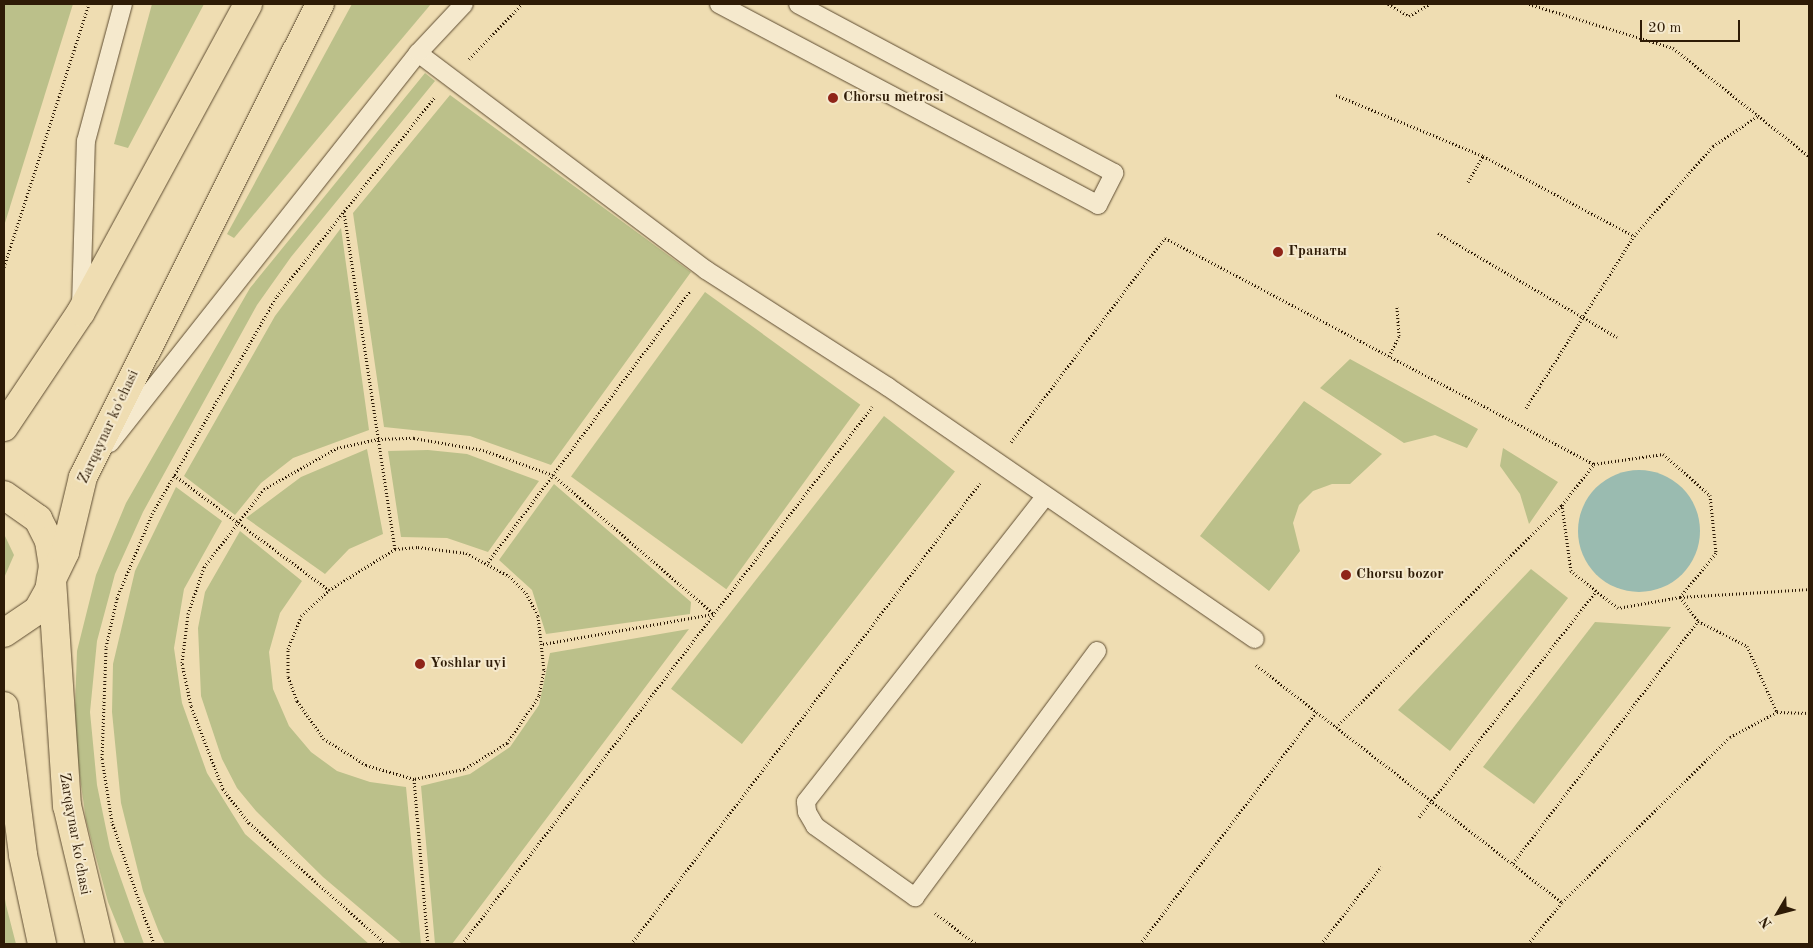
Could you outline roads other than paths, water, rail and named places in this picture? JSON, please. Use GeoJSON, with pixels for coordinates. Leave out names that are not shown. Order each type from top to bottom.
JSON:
{"type":"FeatureCollection","features":[{"type":"Feature","properties":{"kind":"main road"},"geometry":{"type":"LineString","coordinates":[[4,428],[81,312],[248,4]]}},
{"type":"Feature","properties":{"kind":"main road","name":"Zarqaynar ko'chasi"},"geometry":{"type":"LineString","coordinates":[[100,944],[77,862],[66,797],[52,579],[65,552],[84,477],[320,4]]}},
{"type":"Feature","properties":{"kind":"main road"},"geometry":{"type":"LineString","coordinates":[[4,495],[29,510],[45,530],[53,553],[52,579],[38,610],[4,633]]}},
{"type":"Feature","properties":{"kind":"main road"},"geometry":{"type":"LineString","coordinates":[[4,706],[23,855],[42,944]]}},
{"type":"Feature","properties":{"kind":"lane"},"geometry":{"type":"LineString","coordinates":[[81,312],[86,141],[123,4]]}},
{"type":"Feature","properties":{"kind":"lane"},"geometry":{"type":"LineString","coordinates":[[84,477],[418,53],[464,4]]}},
{"type":"Feature","properties":{"kind":"lane"},"geometry":{"type":"LineString","coordinates":[[719,4],[1098,205],[1114,173],[798,4]]}},
{"type":"Feature","properties":{"kind":"lane"},"geometry":{"type":"LineString","coordinates":[[418,53],[450,79],[706,270],[888,387],[1044,498],[1255,639]]}},
{"type":"Feature","properties":{"kind":"lane"},"geometry":{"type":"LineString","coordinates":[[1044,498],[806,802],[815,826],[915,897],[1097,651]]}},
{"type":"Feature","properties":{"kind":"water"},"geometry":{"type":"Polygon","coordinates":[[[1639,470],[1651,471],[1662,475],[1673,480],[1682,488],[1690,497],[1695,508],[1699,519],[1699,543],[1695,554],[1690,565],[1682,574],[1673,582],[1662,587],[1651,591],[1639,592],[1627,591],[1616,587],[1605,582],[1596,574],[1588,565],[1583,554],[1579,543],[1578,531],[1579,519],[1583,508],[1588,497],[1596,488],[1605,480],[1616,475],[1627,471],[1639,470]]]}},
{"type":"Feature","properties":{"kind":"place","name":"Chorsu metrosi"},"geometry":{"type":"Point","coordinates":[833,98]}},
{"type":"Feature","properties":{"kind":"place","name":"Гранаты"},"geometry":{"type":"Point","coordinates":[1278,252]}},
{"type":"Feature","properties":{"kind":"place","name":"Chorsu bozor"},"geometry":{"type":"Point","coordinates":[1346,575]}},
{"type":"Feature","properties":{"kind":"place","name":"Yoshlar uyi"},"geometry":{"type":"Point","coordinates":[420,664]}}]}
